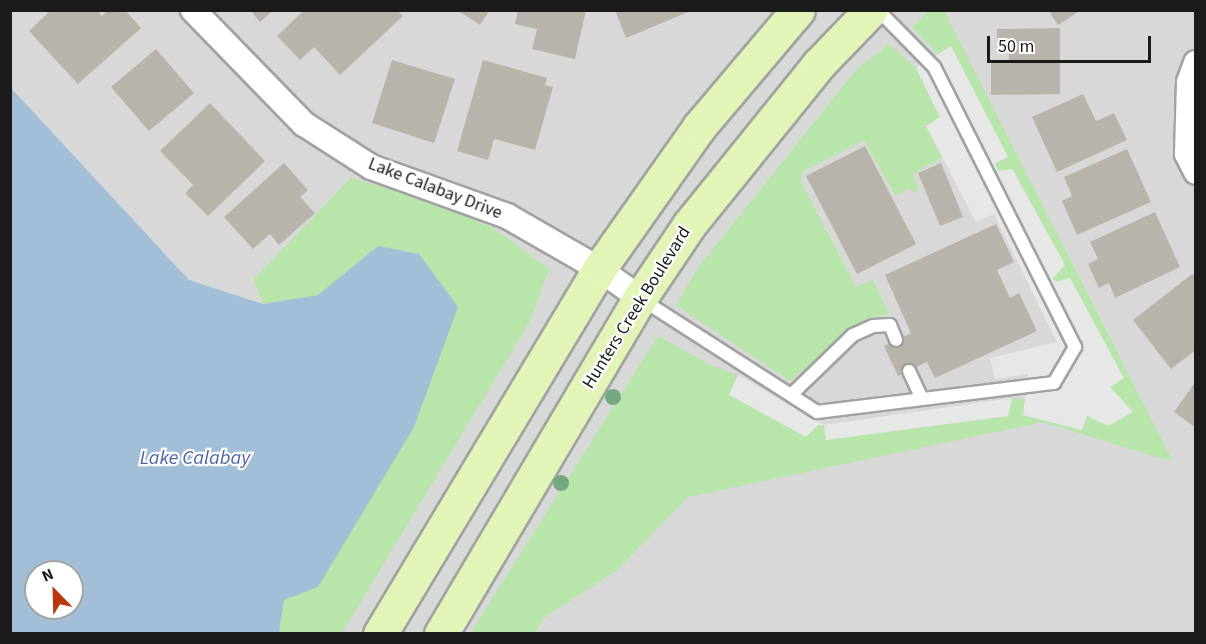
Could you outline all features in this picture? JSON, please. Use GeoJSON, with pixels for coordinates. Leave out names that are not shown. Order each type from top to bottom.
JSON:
{"type":"FeatureCollection","features":[{"type":"Feature","properties":{"kind":"street","name":"Lake Calabay Drive"},"geometry":{"type":"LineString","coordinates":[[193,10],[304,124],[370,167],[507,216],[599,269],[640,298]]}},
{"type":"Feature","properties":{"kind":"street"},"geometry":{"type":"LineString","coordinates":[[380,633],[599,269],[699,126],[798,10]]}},
{"type":"Feature","properties":{"kind":"street","name":"Hunters Creek Boulevard"},"geometry":{"type":"LineString","coordinates":[[441,633],[640,298],[736,163],[818,65],[871,10]]}},
{"type":"Feature","properties":{"kind":"street"},"geometry":{"type":"LineString","coordinates":[[1196,63],[1189,82],[1188,154],[1196,172]]}},
{"type":"Feature","properties":{"kind":"lane"},"geometry":{"type":"LineString","coordinates":[[640,298],[817,412],[1054,383],[1075,347],[934,67],[878,10]]}},
{"type":"Feature","properties":{"kind":"lane"},"geometry":{"type":"LineString","coordinates":[[791,395],[853,335],[873,326],[890,325],[896,340]]}},
{"type":"Feature","properties":{"kind":"lane"},"geometry":{"type":"LineString","coordinates":[[909,371],[922,399]]}},
{"type":"Feature","properties":{"kind":"shaded area"},"geometry":{"type":"Polygon","coordinates":[[[10,11],[1195,11],[1195,633],[11,633],[10,11]]]}},
{"type":"Feature","properties":{"kind":"shaded area"},"geometry":{"type":"Polygon","coordinates":[[[951,46],[1008,157],[995,163],[998,171],[1012,169],[1065,265],[1053,278],[1055,282],[1070,278],[1124,378],[1110,387],[1133,412],[1108,426],[1087,416],[1082,430],[1023,415],[1028,374],[995,379],[990,358],[1057,342],[994,214],[976,222],[926,126],[940,117],[916,68],[951,46]]]}},
{"type":"Feature","properties":{"kind":"shaded area"},"geometry":{"type":"Polygon","coordinates":[[[738,375],[824,425],[818,425],[806,437],[729,395],[738,375]]]}},
{"type":"Feature","properties":{"kind":"shaded area"},"geometry":{"type":"Polygon","coordinates":[[[1012,398],[1008,416],[826,440],[824,425],[1012,398]]]}},
{"type":"Feature","properties":{"kind":"green space"},"geometry":{"type":"Polygon","coordinates":[[[929,11],[944,11],[1173,462],[1043,422],[688,497],[617,570],[544,618],[535,633],[470,634],[658,336],[712,366],[738,375],[729,394],[824,425],[826,439],[1008,416],[1012,398],[1027,400],[1024,415],[1082,430],[1087,416],[1133,412],[1110,387],[1123,378],[1070,278],[1055,282],[1053,277],[1065,265],[1013,169],[998,172],[995,163],[1008,156],[950,46],[939,55],[912,27],[929,11]]]}},
{"type":"Feature","properties":{"kind":"green space"},"geometry":{"type":"Polygon","coordinates":[[[889,44],[916,68],[940,118],[926,126],[942,158],[913,174],[919,190],[914,192],[909,188],[896,196],[864,140],[802,172],[801,182],[856,287],[873,280],[889,314],[864,319],[790,381],[676,305],[698,268],[856,70],[889,44]]]}},
{"type":"Feature","properties":{"kind":"green space"},"geometry":{"type":"Polygon","coordinates":[[[351,178],[429,200],[493,228],[549,269],[530,321],[342,633],[279,633],[284,599],[378,246],[319,295],[263,304],[254,279],[351,178]]]}},
{"type":"Feature","properties":{"kind":"water","name":"Lake Calabay"},"geometry":{"type":"Polygon","coordinates":[[[11,88],[189,280],[263,304],[318,295],[378,246],[419,254],[458,307],[414,427],[318,587],[284,600],[279,633],[11,633],[11,88]]]}},
{"type":"Feature","properties":{"kind":"building"},"geometry":{"type":"Polygon","coordinates":[[[51,10],[97,10],[102,16],[108,10],[125,10],[141,28],[78,84],[29,31],[51,10]]]}},
{"type":"Feature","properties":{"kind":"building"},"geometry":{"type":"Polygon","coordinates":[[[250,10],[274,10],[260,22],[250,10]]]}},
{"type":"Feature","properties":{"kind":"building"},"geometry":{"type":"Polygon","coordinates":[[[304,10],[397,10],[403,16],[340,75],[314,47],[300,60],[277,36],[304,10]]]}},
{"type":"Feature","properties":{"kind":"building"},"geometry":{"type":"Polygon","coordinates":[[[457,10],[490,10],[480,25],[457,10]]]}},
{"type":"Feature","properties":{"kind":"building"},"geometry":{"type":"Polygon","coordinates":[[[518,10],[586,10],[575,59],[532,49],[537,29],[515,24],[518,10]]]}},
{"type":"Feature","properties":{"kind":"building"},"geometry":{"type":"Polygon","coordinates":[[[615,10],[687,10],[688,12],[626,38],[615,10]]]}},
{"type":"Feature","properties":{"kind":"building"},"geometry":{"type":"Polygon","coordinates":[[[1048,10],[1081,10],[1058,25],[1048,10]]]}},
{"type":"Feature","properties":{"kind":"building"},"geometry":{"type":"Polygon","coordinates":[[[1060,28],[1060,94],[991,95],[991,61],[1009,61],[1008,41],[997,41],[997,29],[1060,28]]]}},
{"type":"Feature","properties":{"kind":"building"},"geometry":{"type":"Polygon","coordinates":[[[156,49],[194,93],[149,131],[111,87],[156,49]]]}},
{"type":"Feature","properties":{"kind":"building"},"geometry":{"type":"Polygon","coordinates":[[[392,60],[455,79],[434,143],[372,123],[392,60]]]}},
{"type":"Feature","properties":{"kind":"building"},"geometry":{"type":"Polygon","coordinates":[[[483,60],[547,78],[545,85],[553,87],[535,150],[494,139],[488,160],[457,151],[483,60]]]}},
{"type":"Feature","properties":{"kind":"building"},"geometry":{"type":"Polygon","coordinates":[[[1083,94],[1096,121],[1114,113],[1127,140],[1057,172],[1032,117],[1083,94]]]}},
{"type":"Feature","properties":{"kind":"building"},"geometry":{"type":"Polygon","coordinates":[[[210,103],[265,161],[208,216],[185,193],[193,185],[160,151],[210,103]]]}},
{"type":"Feature","properties":{"kind":"building"},"geometry":{"type":"Polygon","coordinates":[[[865,146],[916,244],[857,274],[806,176],[865,146]]]}},
{"type":"Feature","properties":{"kind":"building"},"geometry":{"type":"Polygon","coordinates":[[[1127,149],[1151,202],[1077,235],[1062,201],[1072,196],[1064,177],[1127,149]]]}},
{"type":"Feature","properties":{"kind":"building"},"geometry":{"type":"Polygon","coordinates":[[[284,163],[308,190],[300,197],[315,213],[279,245],[270,234],[253,249],[224,217],[284,163]]]}},
{"type":"Feature","properties":{"kind":"building"},"geometry":{"type":"Polygon","coordinates":[[[941,163],[963,217],[940,226],[918,173],[941,163]]]}},
{"type":"Feature","properties":{"kind":"building"},"geometry":{"type":"Polygon","coordinates":[[[1155,212],[1180,267],[1115,298],[1109,283],[1099,288],[1088,264],[1098,259],[1090,242],[1155,212]]]}},
{"type":"Feature","properties":{"kind":"building"},"geometry":{"type":"Polygon","coordinates":[[[996,224],[1014,262],[997,270],[1010,298],[1019,293],[1037,331],[935,378],[927,362],[898,376],[884,346],[911,333],[885,275],[996,224]]]}},
{"type":"Feature","properties":{"kind":"building"},"geometry":{"type":"Polygon","coordinates":[[[1192,274],[1196,278],[1196,350],[1171,369],[1133,320],[1192,274]]]}},
{"type":"Feature","properties":{"kind":"building"},"geometry":{"type":"Polygon","coordinates":[[[1196,381],[1196,428],[1174,412],[1196,381]]]}}]}
